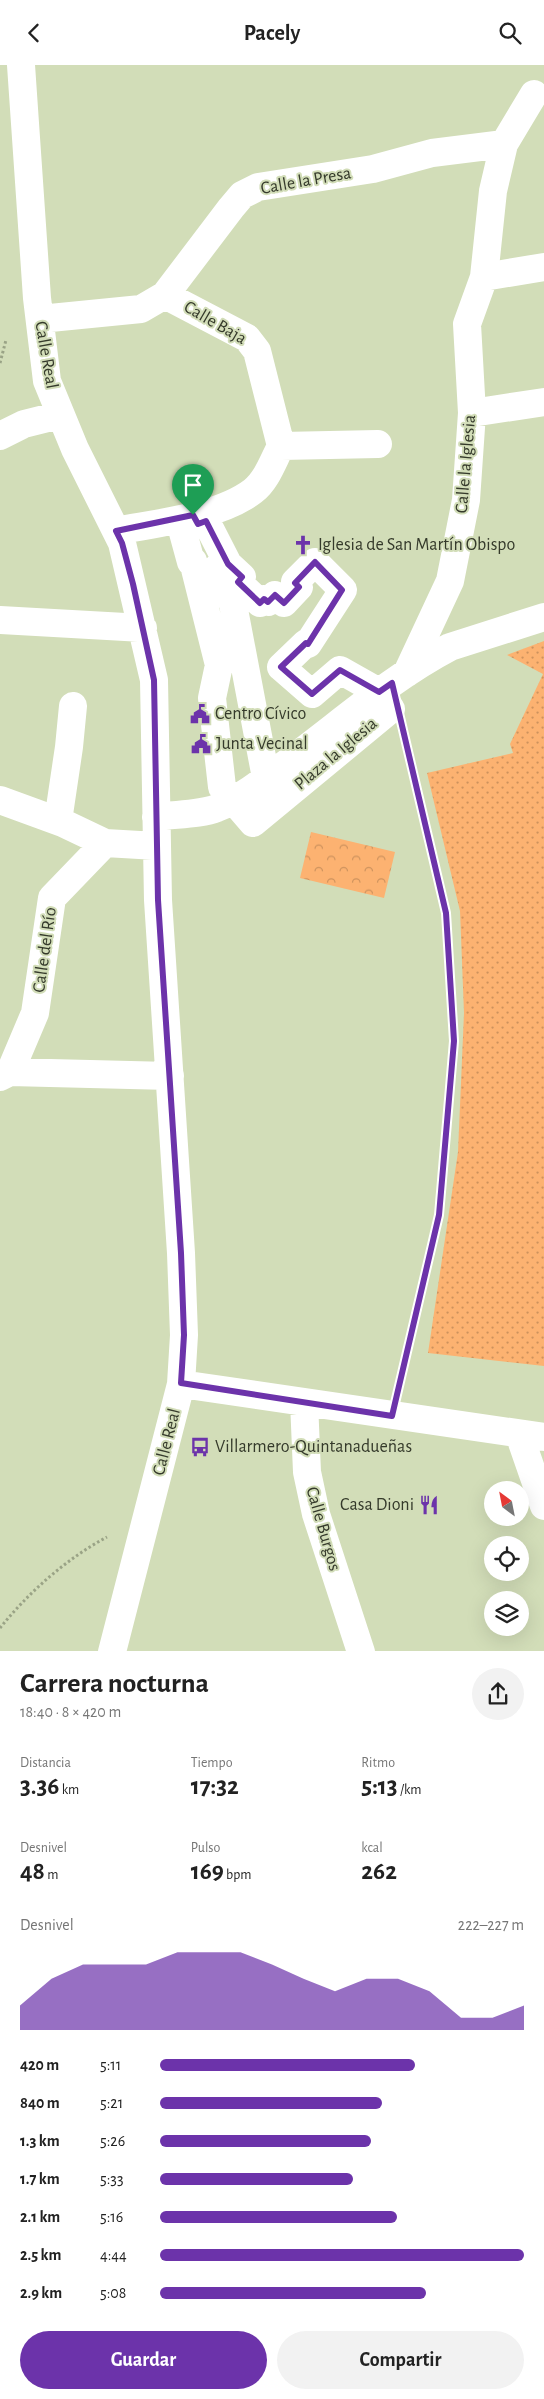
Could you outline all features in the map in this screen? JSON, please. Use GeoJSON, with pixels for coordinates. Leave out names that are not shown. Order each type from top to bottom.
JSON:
{"type":"FeatureCollection","features":[{"type":"Feature","properties":{"kind":"street","name":"Calle Real"},"geometry":{"type":"LineString","coordinates":[[21,65],[40,319],[47,381],[60,415],[122,543],[154,680],[157,846],[184,1335],[181,1383],[149,1514],[112,1651]]}},
{"type":"Feature","properties":{"kind":"street","name":"Calle la Iglesia"},"geometry":{"type":"LineString","coordinates":[[393,683],[450,581],[466,500],[472,413],[467,325],[484,277],[493,191],[504,144],[534,94]]}},
{"type":"Feature","properties":{"kind":"street","name":"Calle la Presa"},"geometry":{"type":"LineString","coordinates":[[40,319],[140,309],[165,295],[242,195],[258,187],[373,169],[432,153],[504,144]]}},
{"type":"Feature","properties":{"kind":"street"},"geometry":{"type":"LineString","coordinates":[[484,277],[544,267]]}},
{"type":"Feature","properties":{"kind":"street","name":"Calle Baja"},"geometry":{"type":"LineString","coordinates":[[165,295],[247,338],[257,351],[281,446]]}},
{"type":"Feature","properties":{"kind":"street"},"geometry":{"type":"LineString","coordinates":[[472,413],[544,402]]}},
{"type":"Feature","properties":{"kind":"street"},"geometry":{"type":"LineString","coordinates":[[0,436],[24,424],[60,415]]}},
{"type":"Feature","properties":{"kind":"street"},"geometry":{"type":"LineString","coordinates":[[281,446],[378,443]]}},
{"type":"Feature","properties":{"kind":"street","name":"Plaza la Iglesia"},"geometry":{"type":"LineString","coordinates":[[116,531],[195,520],[206,521],[228,564],[242,577],[238,582],[260,603],[264,599],[268,602],[275,595],[284,603],[299,587],[295,583],[315,562],[342,590],[308,644],[306,643],[281,667],[312,694],[340,670],[393,683],[391,709],[253,823],[222,787],[212,698],[219,665],[193,561],[191,562],[182,529],[195,520],[253,491],[265,477],[281,446]]}},
{"type":"Feature","properties":{"kind":"street","name":"Plaza la Iglesia"},"geometry":{"type":"LineString","coordinates":[[195,520],[233,604],[266,778]]}},
{"type":"Feature","properties":{"kind":"street"},"geometry":{"type":"LineString","coordinates":[[156,817],[215,809],[266,778],[393,683],[450,647],[544,617]]}},
{"type":"Feature","properties":{"kind":"street"},"geometry":{"type":"LineString","coordinates":[[0,620],[143,628]]}},
{"type":"Feature","properties":{"kind":"street"},"geometry":{"type":"LineString","coordinates":[[58,821],[73,706]]}},
{"type":"Feature","properties":{"kind":"street"},"geometry":{"type":"LineString","coordinates":[[0,800],[58,821],[105,843],[157,846]]}},
{"type":"Feature","properties":{"kind":"street","name":"Calle del Río"},"geometry":{"type":"LineString","coordinates":[[105,843],[52,898],[36,1013],[5,1075],[170,1076]]}},
{"type":"Feature","properties":{"kind":"street"},"geometry":{"type":"LineString","coordinates":[[181,1383],[392,1416],[532,1435],[544,1506]]}},
{"type":"Feature","properties":{"kind":"street","name":"Calle Burgos"},"geometry":{"type":"LineString","coordinates":[[304,1402],[307,1472],[316,1514],[361,1651]]}},
{"type":"Feature","properties":{"kind":"path"},"geometry":{"type":"LineString","coordinates":[[392,1416],[439,1215],[454,1041],[446,913],[393,683]]}},
{"type":"Feature","properties":{"kind":"path"},"geometry":{"type":"LineString","coordinates":[[0,1628],[31,1594],[64,1565],[94,1543],[149,1514]]}},
{"type":"Feature","properties":{"kind":"green space"},"geometry":{"type":"Polygon","coordinates":[[[544,641],[544,1366],[428,1353],[458,1152],[464,1013],[460,911],[427,773],[513,753],[510,744],[543,674],[507,655],[544,641]]]}},
{"type":"Feature","properties":{"kind":"green space"},"geometry":{"type":"Polygon","coordinates":[[[311,832],[395,852],[384,898],[300,878],[311,832]]]}},
{"type":"Feature","properties":{"kind":"place","name":"Iglesia de San Martín Obispo"},"geometry":{"type":"Point","coordinates":[303,545]}},
{"type":"Feature","properties":{"kind":"place","name":"Centro Cívico"},"geometry":{"type":"Point","coordinates":[200,714]}},
{"type":"Feature","properties":{"kind":"place","name":"Junta Vecinal"},"geometry":{"type":"Point","coordinates":[201,744]}},
{"type":"Feature","properties":{"kind":"place","name":"Villarmero-Quintanadueñas"},"geometry":{"type":"Point","coordinates":[200,1447]}},
{"type":"Feature","properties":{"kind":"place","name":"Casa Dioni"},"geometry":{"type":"Point","coordinates":[429,1505]}},
{"type":"Feature","properties":{"kind":"route"},"geometry":{"type":"LineString","coordinates":[[193,515],[198,524],[206,521],[228,564],[242,577],[238,582],[260,603],[264,599],[268,602],[275,595],[284,603],[299,587],[295,583],[315,562],[342,590],[308,644],[306,643],[281,667],[312,694],[340,670],[379,692],[392,683],[418,787],[446,913],[454,1041],[439,1215],[392,1416],[181,1383],[184,1335],[181,1253],[158,900],[154,680],[133,584],[122,543],[116,531],[193,515]]}}]}
